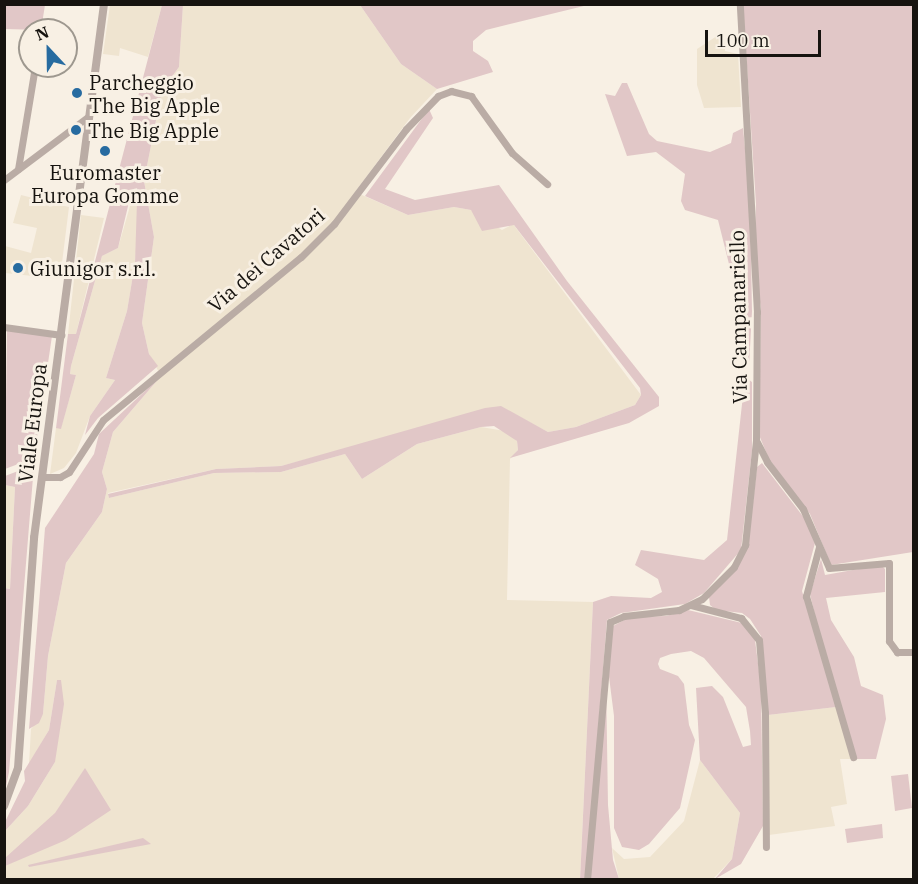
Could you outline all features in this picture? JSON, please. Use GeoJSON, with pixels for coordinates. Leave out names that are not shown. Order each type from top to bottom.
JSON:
{"type":"FeatureCollection","features":[{"type":"Feature","properties":{"kind":"street","name":"Viale Europa"},"geometry":{"type":"LineString","coordinates":[[4,806],[18,768],[42,477],[104,4]]}},
{"type":"Feature","properties":{"kind":"street","name":"Via Campanariello"},"geometry":{"type":"LineString","coordinates":[[587,879],[608,628],[624,616],[667,612],[691,605],[711,591],[735,567],[746,545],[756,440],[753,198],[740,4]]}},
{"type":"Feature","properties":{"kind":"street"},"geometry":{"type":"LineString","coordinates":[[18,169],[33,78]]}},
{"type":"Feature","properties":{"kind":"street","name":"Via dei Cavatori"},"geometry":{"type":"LineString","coordinates":[[42,477],[60,477],[69,471],[103,420],[301,257],[334,224],[406,129],[438,96],[452,91],[471,96],[512,153],[547,183]]}},
{"type":"Feature","properties":{"kind":"street"},"geometry":{"type":"LineString","coordinates":[[4,180],[89,116]]}},
{"type":"Feature","properties":{"kind":"street"},"geometry":{"type":"LineString","coordinates":[[4,327],[61,335]]}},
{"type":"Feature","properties":{"kind":"street"},"geometry":{"type":"LineString","coordinates":[[756,440],[767,462],[803,509],[826,564],[835,570],[885,560],[888,563],[889,641],[897,652],[914,651]]}},
{"type":"Feature","properties":{"kind":"street"},"geometry":{"type":"LineString","coordinates":[[819,547],[806,596],[853,757]]}},
{"type":"Feature","properties":{"kind":"street","name":"Via Campanariello"},"geometry":{"type":"LineString","coordinates":[[691,605],[741,618],[759,640],[765,713],[766,847]]}},
{"type":"Feature","properties":{"kind":"shaded area"},"geometry":{"type":"Polygon","coordinates":[[[4,5],[45,5],[43,18],[18,18],[18,29],[5,29],[4,5]]]}},
{"type":"Feature","properties":{"kind":"shaded area"},"geometry":{"type":"Polygon","coordinates":[[[110,5],[162,5],[148,57],[120,48],[119,56],[103,54],[110,5]]]}},
{"type":"Feature","properties":{"kind":"shaded area"},"geometry":{"type":"Polygon","coordinates":[[[162,5],[183,5],[179,67],[162,90],[144,181],[154,237],[142,323],[149,354],[158,366],[98,418],[85,435],[90,416],[115,380],[106,378],[127,311],[135,263],[137,201],[129,202],[118,248],[102,256],[71,366],[70,374],[76,375],[61,429],[56,428],[68,334],[76,334],[162,5]]]}},
{"type":"Feature","properties":{"kind":"shaded area"},"geometry":{"type":"Polygon","coordinates":[[[183,5],[360,5],[401,64],[437,89],[410,118],[355,192],[408,215],[454,207],[471,210],[502,230],[513,224],[641,395],[635,405],[576,427],[548,432],[501,407],[281,466],[216,469],[108,493],[109,498],[214,473],[281,472],[345,454],[362,479],[417,444],[481,427],[505,431],[517,441],[518,450],[510,459],[507,600],[593,602],[580,879],[5,880],[5,831],[28,806],[55,762],[57,680],[49,730],[29,764],[31,729],[43,714],[48,656],[66,563],[102,512],[107,489],[102,472],[113,432],[161,376],[149,354],[142,323],[154,237],[144,181],[162,90],[179,67],[183,5]]]}},
{"type":"Feature","properties":{"kind":"shaded area"},"geometry":{"type":"Polygon","coordinates":[[[360,5],[588,5],[486,30],[473,41],[473,51],[488,61],[493,72],[437,89],[401,64],[360,5]]]}},
{"type":"Feature","properties":{"kind":"shaded area"},"geometry":{"type":"Polygon","coordinates":[[[743,5],[913,5],[913,552],[831,565],[810,514],[769,459],[759,435],[761,307],[754,274],[756,204],[743,5]]]}},
{"type":"Feature","properties":{"kind":"shaded area"},"geometry":{"type":"Polygon","coordinates":[[[723,32],[725,51],[738,54],[741,107],[704,108],[697,85],[697,49],[723,32]]]}},
{"type":"Feature","properties":{"kind":"shaded area"},"geometry":{"type":"Polygon","coordinates":[[[622,83],[627,83],[649,134],[657,141],[710,152],[731,143],[733,133],[743,128],[750,198],[752,311],[749,366],[746,332],[718,220],[685,210],[681,201],[685,174],[656,152],[627,156],[605,94],[615,96],[622,83]]]}},
{"type":"Feature","properties":{"kind":"shaded area"},"geometry":{"type":"Polygon","coordinates":[[[429,109],[433,118],[385,189],[415,200],[499,185],[567,281],[659,397],[659,406],[629,423],[510,458],[518,450],[517,441],[494,426],[481,427],[417,444],[362,479],[345,454],[281,472],[214,473],[109,498],[108,494],[216,469],[281,466],[485,408],[501,406],[548,432],[576,427],[635,405],[641,395],[640,388],[514,225],[482,231],[471,210],[454,207],[408,215],[365,196],[429,109]]]}},
{"type":"Feature","properties":{"kind":"shaded area"},"geometry":{"type":"Polygon","coordinates":[[[21,195],[69,207],[60,279],[5,273],[5,246],[31,253],[37,228],[13,223],[21,195]]]}},
{"type":"Feature","properties":{"kind":"shaded area"},"geometry":{"type":"Polygon","coordinates":[[[132,199],[137,201],[139,217],[135,263],[127,311],[106,378],[115,380],[90,416],[76,453],[64,468],[50,474],[56,428],[61,428],[76,375],[70,374],[71,366],[102,256],[118,248],[132,199]]]}},
{"type":"Feature","properties":{"kind":"shaded area"},"geometry":{"type":"Polygon","coordinates":[[[81,215],[104,218],[76,334],[68,334],[81,215]]]}},
{"type":"Feature","properties":{"kind":"shaded area"},"geometry":{"type":"Polygon","coordinates":[[[7,329],[52,336],[34,458],[5,469],[7,329]]]}},
{"type":"Feature","properties":{"kind":"shaded area"},"geometry":{"type":"Polygon","coordinates":[[[161,376],[113,432],[102,472],[107,489],[102,512],[66,563],[48,656],[43,714],[39,723],[29,729],[45,528],[94,454],[99,434],[161,376]]]}},
{"type":"Feature","properties":{"kind":"shaded area"},"geometry":{"type":"Polygon","coordinates":[[[745,377],[752,382],[752,451],[741,550],[704,593],[685,604],[621,613],[607,620],[586,879],[580,880],[593,602],[611,596],[651,598],[662,592],[658,579],[635,565],[641,550],[704,560],[727,540],[745,377]]]}},
{"type":"Feature","properties":{"kind":"shaded area"},"geometry":{"type":"Polygon","coordinates":[[[762,463],[805,519],[815,543],[802,591],[836,707],[768,715],[761,636],[750,619],[742,613],[716,610],[710,605],[709,597],[728,578],[748,546],[757,467],[762,463]]]}},
{"type":"Feature","properties":{"kind":"shaded area"},"geometry":{"type":"Polygon","coordinates":[[[34,465],[9,772],[5,791],[4,588],[10,589],[15,487],[5,485],[5,476],[34,465]]]}},
{"type":"Feature","properties":{"kind":"shaded area"},"geometry":{"type":"Polygon","coordinates":[[[5,485],[15,487],[10,589],[5,588],[5,485]]]}},
{"type":"Feature","properties":{"kind":"shaded area"},"geometry":{"type":"Polygon","coordinates":[[[821,559],[825,575],[881,565],[885,569],[885,592],[826,598],[831,620],[854,657],[861,686],[883,695],[886,719],[876,759],[855,759],[824,654],[810,594],[821,559]]]}},
{"type":"Feature","properties":{"kind":"shaded area"},"geometry":{"type":"Polygon","coordinates":[[[688,610],[746,624],[755,640],[761,687],[763,826],[741,864],[715,879],[732,859],[740,813],[700,760],[696,688],[712,686],[723,697],[743,747],[751,745],[750,731],[746,707],[704,658],[691,651],[660,658],[658,664],[660,669],[678,676],[684,684],[689,725],[695,740],[680,808],[649,844],[639,850],[622,847],[614,828],[614,716],[608,669],[613,626],[630,617],[666,616],[688,610]]]}},
{"type":"Feature","properties":{"kind":"shaded area"},"geometry":{"type":"Polygon","coordinates":[[[606,678],[608,805],[613,860],[619,879],[590,880],[606,678]]]}},
{"type":"Feature","properties":{"kind":"shaded area"},"geometry":{"type":"Polygon","coordinates":[[[57,680],[61,680],[64,704],[55,762],[28,806],[5,831],[5,822],[25,781],[24,771],[49,730],[57,680]]]}},
{"type":"Feature","properties":{"kind":"shaded area"},"geometry":{"type":"Polygon","coordinates":[[[836,707],[851,759],[840,759],[847,804],[831,807],[835,826],[769,835],[768,715],[836,707]]]}},
{"type":"Feature","properties":{"kind":"shaded area"},"geometry":{"type":"Polygon","coordinates":[[[700,760],[740,813],[732,859],[713,879],[619,879],[612,848],[624,859],[650,857],[684,821],[700,760]]]}},
{"type":"Feature","properties":{"kind":"shaded area"},"geometry":{"type":"Polygon","coordinates":[[[85,768],[111,810],[66,840],[5,866],[5,858],[55,813],[85,768]]]}},
{"type":"Feature","properties":{"kind":"shaded area"},"geometry":{"type":"Polygon","coordinates":[[[908,774],[912,808],[895,811],[891,776],[908,774]]]}},
{"type":"Feature","properties":{"kind":"shaded area"},"geometry":{"type":"Polygon","coordinates":[[[882,824],[883,838],[847,843],[845,829],[882,824]]]}},
{"type":"Feature","properties":{"kind":"shaded area"},"geometry":{"type":"Polygon","coordinates":[[[143,838],[151,844],[29,867],[28,865],[143,838]]]}},
{"type":"Feature","properties":{"kind":"place","name":"Parcheggio The Big Apple"},"geometry":{"type":"Point","coordinates":[77,93]}},
{"type":"Feature","properties":{"kind":"place","name":"The Big Apple"},"geometry":{"type":"Point","coordinates":[76,130]}},
{"type":"Feature","properties":{"kind":"place","name":"Euromaster Europa Gomme"},"geometry":{"type":"Point","coordinates":[105,151]}},
{"type":"Feature","properties":{"kind":"place","name":"Giunigor s.r.l."},"geometry":{"type":"Point","coordinates":[18,268]}}]}
